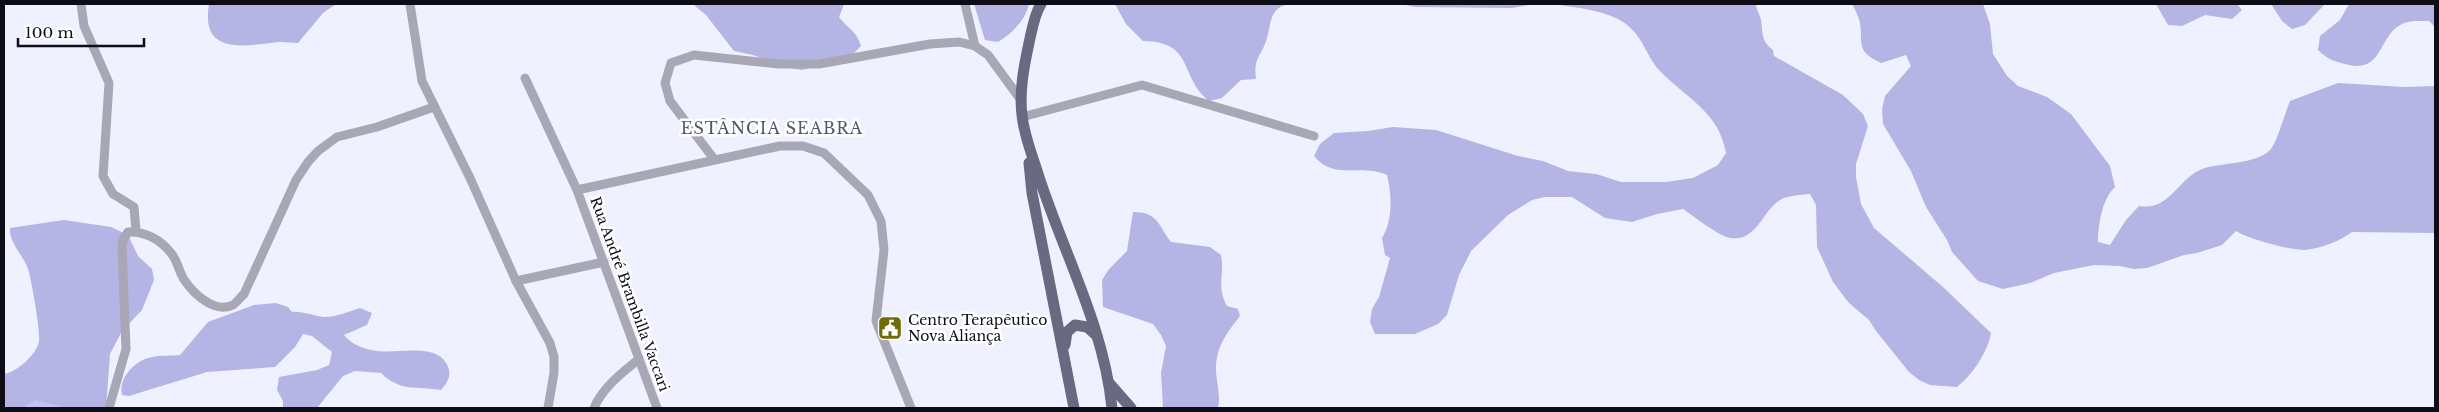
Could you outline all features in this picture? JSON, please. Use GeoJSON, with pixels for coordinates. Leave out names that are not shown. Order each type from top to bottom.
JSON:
{"type":"FeatureCollection","features":[{"type":"Feature","properties":{"kind":"main road"},"geometry":{"type":"LineString","coordinates":[[1041,4],[1036,11],[1027,52],[1021,100],[1022,117],[1032,193],[1074,408]]}},
{"type":"Feature","properties":{"kind":"main road"},"geometry":{"type":"LineString","coordinates":[[1026,136],[1044,191],[1100,339],[1112,408]]}},
{"type":"Feature","properties":{"kind":"main road"},"geometry":{"type":"LineString","coordinates":[[1064,350],[1067,332],[1075,325],[1087,327],[1100,339]]}},
{"type":"Feature","properties":{"kind":"main road"},"geometry":{"type":"LineString","coordinates":[[1109,383],[1130,408]]}},
{"type":"Feature","properties":{"kind":"street"},"geometry":{"type":"LineString","coordinates":[[81,4],[84,26],[109,83],[103,176],[113,194],[134,206],[136,231]]}},
{"type":"Feature","properties":{"kind":"street"},"geometry":{"type":"LineString","coordinates":[[410,4],[422,81],[516,281],[552,350],[554,373],[548,408]]}},
{"type":"Feature","properties":{"kind":"street"},"geometry":{"type":"LineString","coordinates":[[965,4],[975,46]]}},
{"type":"Feature","properties":{"kind":"street"},"geometry":{"type":"LineString","coordinates":[[714,160],[670,101],[665,83],[671,63],[694,55],[779,64],[819,64],[930,44],[959,42],[975,46],[988,56],[1021,100]]}},
{"type":"Feature","properties":{"kind":"street","name":"Rua André Brambilla Vaccari"},"geometry":{"type":"LineString","coordinates":[[525,78],[577,190],[657,408]]}},
{"type":"Feature","properties":{"kind":"street"},"geometry":{"type":"LineString","coordinates":[[1022,117],[1142,85],[1314,136]]}},
{"type":"Feature","properties":{"kind":"street"},"geometry":{"type":"LineString","coordinates":[[109,408],[126,349],[122,240],[128,232],[136,231],[154,238],[172,254],[184,280],[199,296],[217,308],[232,306],[244,294],[296,180],[313,156],[337,137],[377,127],[434,107]]}},
{"type":"Feature","properties":{"kind":"street"},"geometry":{"type":"LineString","coordinates":[[577,190],[780,146],[803,146],[824,153],[868,195],[881,222],[884,250],[876,321],[911,408]]}},
{"type":"Feature","properties":{"kind":"street"},"geometry":{"type":"LineString","coordinates":[[516,281],[604,262]]}},
{"type":"Feature","properties":{"kind":"street"},"geometry":{"type":"LineString","coordinates":[[594,408],[598,398],[617,377],[639,359]]}},
{"type":"Feature","properties":{"kind":"shaded area"},"geometry":{"type":"Polygon","coordinates":[[[209,4],[336,4],[323,13],[298,43],[278,42],[234,45],[224,43],[216,38],[211,31],[208,20],[209,4]]]}},
{"type":"Feature","properties":{"kind":"shaded area"},"geometry":{"type":"Polygon","coordinates":[[[696,4],[844,4],[839,17],[854,33],[861,46],[852,55],[815,67],[802,70],[789,68],[753,55],[734,51],[706,15],[695,6],[696,4]]]}},
{"type":"Feature","properties":{"kind":"shaded area"},"geometry":{"type":"Polygon","coordinates":[[[974,4],[1029,4],[1017,26],[998,42],[985,40],[974,4]]]}},
{"type":"Feature","properties":{"kind":"shaded area"},"geometry":{"type":"Polygon","coordinates":[[[1115,4],[1289,4],[1278,8],[1272,16],[1265,44],[1257,61],[1256,79],[1241,80],[1222,98],[1209,101],[1199,91],[1179,54],[1171,47],[1143,41],[1126,24],[1115,4]]]}},
{"type":"Feature","properties":{"kind":"shaded area"},"geometry":{"type":"Polygon","coordinates":[[[1401,4],[1534,4],[1512,8],[1415,7],[1401,4]]]}},
{"type":"Feature","properties":{"kind":"shaded area"},"geometry":{"type":"Polygon","coordinates":[[[1555,4],[1756,4],[1761,20],[1763,37],[1773,50],[1774,56],[1843,95],[1863,114],[1868,126],[1856,164],[1856,177],[1861,204],[1874,228],[1943,287],[1991,333],[1987,348],[1968,376],[1957,387],[1930,385],[1919,380],[1909,372],[1869,320],[1849,303],[1833,282],[1817,247],[1816,205],[1810,194],[1791,196],[1780,200],[1768,211],[1753,231],[1739,238],[1730,238],[1719,233],[1683,209],[1657,214],[1632,222],[1605,218],[1572,197],[1545,197],[1532,200],[1508,215],[1471,251],[1459,275],[1447,315],[1438,324],[1415,334],[1375,334],[1370,322],[1372,309],[1379,297],[1390,258],[1385,255],[1382,238],[1390,215],[1389,183],[1387,175],[1377,172],[1339,170],[1322,164],[1314,156],[1320,144],[1334,133],[1393,127],[1436,130],[1518,156],[1543,161],[1568,171],[1596,174],[1621,182],[1666,182],[1693,178],[1718,165],[1726,153],[1722,138],[1708,115],[1658,69],[1637,36],[1626,24],[1603,13],[1555,4]]]}},
{"type":"Feature","properties":{"kind":"shaded area"},"geometry":{"type":"Polygon","coordinates":[[[1852,4],[1983,4],[1990,24],[1993,54],[2007,76],[2018,86],[2047,97],[2071,114],[2110,166],[2115,187],[2104,205],[2100,220],[2098,242],[2110,245],[2126,220],[2139,206],[2149,206],[2164,201],[2196,172],[2212,166],[2243,162],[2270,150],[2278,135],[2290,101],[2338,83],[2405,87],[2435,86],[2435,233],[2352,232],[2330,244],[2304,250],[2269,243],[2236,231],[2222,245],[2184,255],[2147,268],[2134,269],[2120,266],[2094,265],[2054,273],[2030,283],[2003,289],[1978,281],[1952,252],[1947,240],[1926,207],[1911,171],[1883,124],[1882,109],[1885,96],[1911,66],[1906,55],[1881,63],[1867,54],[1862,45],[1859,19],[1852,4]]]}},
{"type":"Feature","properties":{"kind":"shaded area"},"geometry":{"type":"Polygon","coordinates":[[[2156,4],[2237,4],[2242,10],[2232,19],[2205,15],[2182,26],[2168,25],[2156,4]]]}},
{"type":"Feature","properties":{"kind":"shaded area"},"geometry":{"type":"Polygon","coordinates":[[[2271,4],[2325,4],[2305,25],[2292,29],[2282,21],[2271,4]]]}},
{"type":"Feature","properties":{"kind":"shaded area"},"geometry":{"type":"Polygon","coordinates":[[[2349,4],[2435,4],[2435,27],[2429,21],[2415,21],[2402,24],[2394,30],[2379,53],[2367,64],[2358,66],[2341,63],[2327,58],[2318,50],[2320,36],[2340,20],[2349,4]]]}},
{"type":"Feature","properties":{"kind":"shaded area"},"geometry":{"type":"Polygon","coordinates":[[[1133,212],[1148,214],[1153,217],[1171,242],[1210,247],[1221,255],[1221,286],[1224,299],[1227,306],[1238,309],[1240,316],[1220,347],[1216,361],[1218,408],[1163,408],[1161,373],[1166,346],[1161,335],[1153,324],[1103,307],[1102,280],[1109,269],[1127,251],[1133,212]]]}},
{"type":"Feature","properties":{"kind":"shaded area"},"geometry":{"type":"Polygon","coordinates":[[[64,220],[111,227],[128,235],[138,256],[152,269],[154,280],[142,310],[122,331],[110,354],[106,408],[4,408],[4,374],[15,370],[30,357],[39,342],[29,274],[26,264],[14,244],[10,228],[64,220]]]}},
{"type":"Feature","properties":{"kind":"shaded area"},"geometry":{"type":"Polygon","coordinates":[[[276,303],[288,307],[292,312],[324,317],[360,308],[372,313],[367,325],[344,335],[355,344],[372,350],[386,352],[424,351],[433,353],[446,363],[449,371],[448,381],[441,390],[409,387],[395,383],[381,373],[355,371],[343,376],[317,408],[283,408],[283,401],[277,390],[279,377],[317,370],[329,365],[332,352],[312,336],[303,334],[295,347],[275,367],[207,372],[129,396],[122,395],[121,389],[125,376],[140,362],[155,356],[180,355],[208,322],[254,305],[276,303]]]}},
{"type":"Feature","properties":{"kind":"shaded area"},"geometry":{"type":"Polygon","coordinates":[[[35,400],[68,408],[23,408],[35,400]]]}},
{"type":"Feature","properties":{"kind":"place","name":"Centro Terapêutico Nova Aliança"},"geometry":{"type":"Point","coordinates":[890,328]}},
{"type":"Feature","properties":{"kind":"district","name":"ESTÂNCIA SEABRA"},"geometry":{"type":"Point","coordinates":[772,128]}}]}
